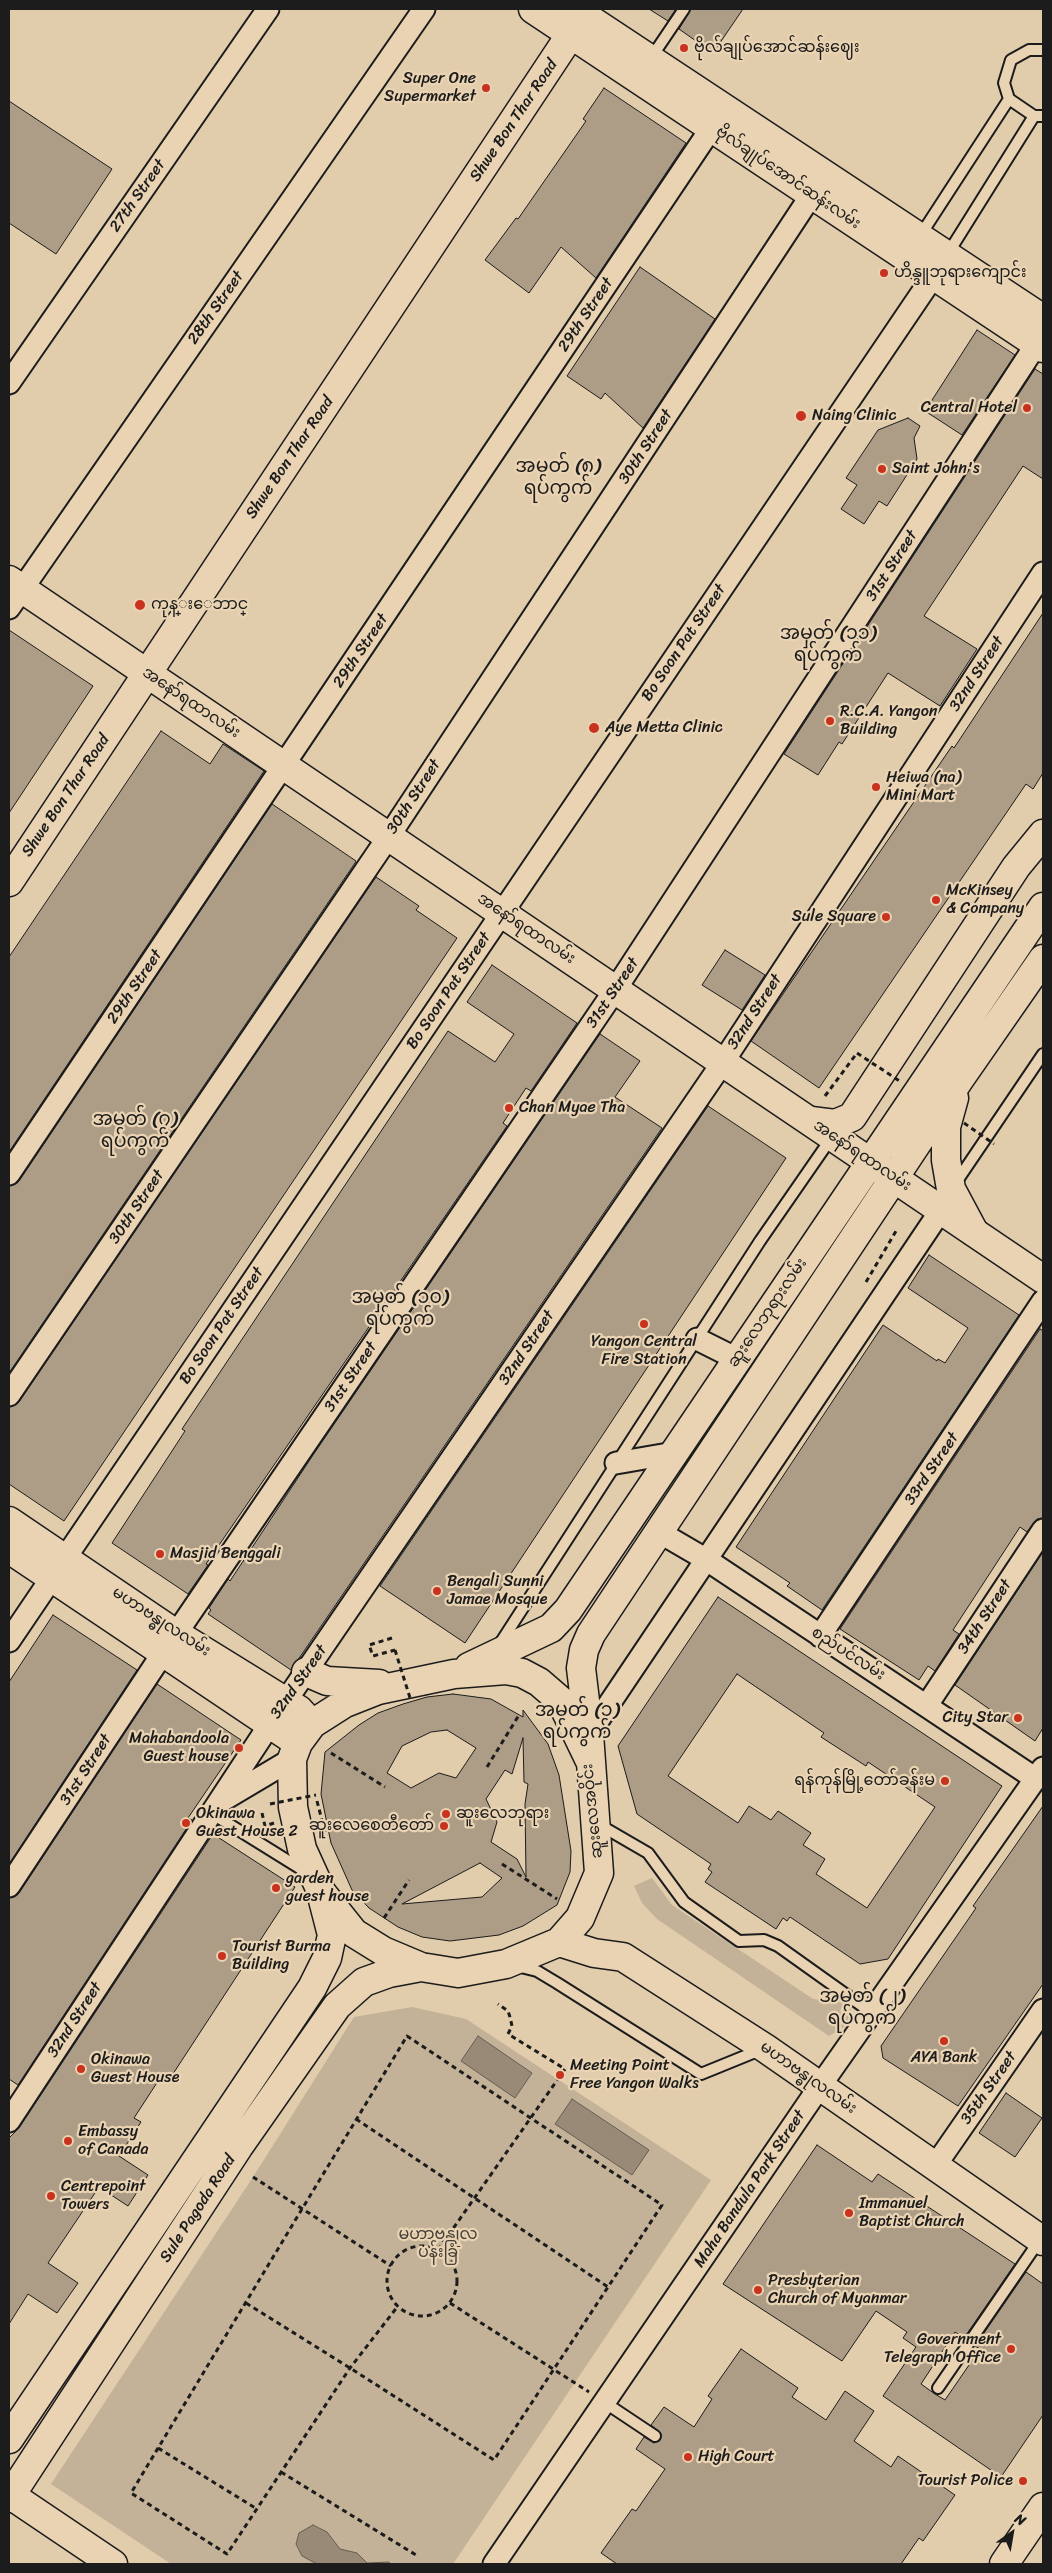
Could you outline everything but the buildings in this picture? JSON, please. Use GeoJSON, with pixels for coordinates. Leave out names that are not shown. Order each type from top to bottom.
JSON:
{"type":"FeatureCollection","features":[{"type":"Feature","properties":{"kind":"main road","name":"ဗိုလ်ချုပ်အောင်ဆန်းလမ်း"},"geometry":{"type":"LineString","coordinates":[[533,9],[572,21],[649,60],[794,169],[812,194],[940,265],[1042,336]]}},
{"type":"Feature","properties":{"kind":"main road","name":"ဗိုလ်ချုပ်အောင်ဆန်းလမ်း"},"geometry":{"type":"LineString","coordinates":[[572,21],[712,127],[794,169],[919,238],[940,265]]}},
{"type":"Feature","properties":{"kind":"main road","name":"Shwe Bon Thar Road"},"geometry":{"type":"LineString","coordinates":[[9,882],[148,674],[572,21]]}},
{"type":"Feature","properties":{"kind":"main road","name":"အနော်ရထာလမ်း"},"geometry":{"type":"LineString","coordinates":[[13,592],[148,674],[822,1128],[869,1162],[895,1178],[946,1200]]}},
{"type":"Feature","properties":{"kind":"main road"},"geometry":{"type":"LineString","coordinates":[[822,1128],[852,1117],[1016,868],[1043,834]]}},
{"type":"Feature","properties":{"kind":"main road","name":"ဆူးလေဘုရားလမ်း"},"geometry":{"type":"LineString","coordinates":[[454,1674],[551,1628],[568,1610],[1043,906]]}},
{"type":"Feature","properties":{"kind":"main road","name":"ဆူးလေဘုရားလမ်း"},"geometry":{"type":"LineString","coordinates":[[590,1761],[589,1734],[581,1668],[584,1650],[591,1634],[959,1080],[1043,959]]}},
{"type":"Feature","properties":{"kind":"main road"},"geometry":{"type":"LineString","coordinates":[[959,1080],[946,1127],[946,1200],[974,1232],[1043,1279]]}},
{"type":"Feature","properties":{"kind":"main road","name":"မဟာဗန္ဓုလလမ်း"},"geometry":{"type":"LineString","coordinates":[[9,1521],[58,1568],[170,1643],[270,1724],[301,1742]]}},
{"type":"Feature","properties":{"kind":"main road","name":"မဟာဗန္ဓုလလမ်း"},"geometry":{"type":"LineString","coordinates":[[9,1548],[58,1568]]}},
{"type":"Feature","properties":{"kind":"main road","name":"မဟာဗန္ဓုလလမ်း"},"geometry":{"type":"LineString","coordinates":[[170,1643],[299,1710],[301,1742]]}},
{"type":"Feature","properties":{"kind":"main road","name":"ဆူးလေအဝိုင်း"},"geometry":{"type":"LineString","coordinates":[[301,1742],[293,1807],[302,1849],[317,1885],[354,1933],[383,1951],[421,1967],[458,1973],[506,1964],[559,1942],[580,1918],[599,1873],[597,1824],[590,1761],[561,1701],[539,1682],[522,1673],[506,1670],[454,1674]]}},
{"type":"Feature","properties":{"kind":"main road"},"geometry":{"type":"LineString","coordinates":[[306,1672],[327,1681],[412,1691]]}},
{"type":"Feature","properties":{"kind":"main road"},"geometry":{"type":"LineString","coordinates":[[301,1742],[362,1695],[412,1691],[454,1674]]}},
{"type":"Feature","properties":{"kind":"main road","name":"Sule Pagoda Road"},"geometry":{"type":"LineString","coordinates":[[9,2439],[312,1988],[328,1958],[332,1935],[317,1885]]}},
{"type":"Feature","properties":{"kind":"main road","name":"မဟာဗန္ဓုလလမ်း"},"geometry":{"type":"LineString","coordinates":[[559,1942],[594,1953],[623,1958],[765,2048],[820,2086],[939,2160],[1042,2238]]}},
{"type":"Feature","properties":{"kind":"main road","name":"Sule Pagoda Road"},"geometry":{"type":"LineString","coordinates":[[9,2496],[239,2146],[337,2006],[364,1982],[389,1972],[421,1967]]}},
{"type":"Feature","properties":{"kind":"main road"},"geometry":{"type":"LineString","coordinates":[[9,2496],[113,2564]]}},
{"type":"Feature","properties":{"kind":"main road"},"geometry":{"type":"LineString","coordinates":[[1004,2564],[1043,2507]]}},
{"type":"Feature","properties":{"kind":"street","name":"27th Street"},"geometry":{"type":"LineString","coordinates":[[9,383],[268,9]]}},
{"type":"Feature","properties":{"kind":"street","name":"28th Street"},"geometry":{"type":"LineString","coordinates":[[13,592],[424,9]]}},
{"type":"Feature","properties":{"kind":"street","name":"29th Street"},"geometry":{"type":"LineString","coordinates":[[9,1174],[712,127]]}},
{"type":"Feature","properties":{"kind":"street","name":"30th Street"},"geometry":{"type":"LineString","coordinates":[[9,1396],[389,836],[812,194]]}},
{"type":"Feature","properties":{"kind":"street","name":"Bo Soon Pat Street"},"geometry":{"type":"LineString","coordinates":[[9,1641],[940,265]]}},
{"type":"Feature","properties":{"kind":"street","name":"31st Street"},"geometry":{"type":"LineString","coordinates":[[9,1886],[170,1643],[615,990],[1042,336]]}},
{"type":"Feature","properties":{"kind":"street","name":"32nd Street"},"geometry":{"type":"LineString","coordinates":[[9,2121],[270,1724],[723,1062],[1043,572]]}},
{"type":"Feature","properties":{"kind":"street"},"geometry":{"type":"LineString","coordinates":[[589,1734],[946,1200]]}},
{"type":"Feature","properties":{"kind":"street","name":"33rd Street"},"geometry":{"type":"LineString","coordinates":[[820,1636],[1043,1301]]}},
{"type":"Feature","properties":{"kind":"street"},"geometry":{"type":"LineString","coordinates":[[696,1339],[737,1359]]}},
{"type":"Feature","properties":{"kind":"street"},"geometry":{"type":"LineString","coordinates":[[616,1462],[674,1453]]}},
{"type":"Feature","properties":{"kind":"street","name":"34th Street"},"geometry":{"type":"LineString","coordinates":[[927,1705],[1043,1530]]}},
{"type":"Feature","properties":{"kind":"street","name":"စည်ပင်လမ်း"},"geometry":{"type":"LineString","coordinates":[[658,1532],[707,1560],[927,1705],[1039,1773]]}},
{"type":"Feature","properties":{"kind":"street"},"geometry":{"type":"LineString","coordinates":[[215,1808],[301,1742]]}},
{"type":"Feature","properties":{"kind":"street","name":"Maha Bandula Park Street"},"geometry":{"type":"LineString","coordinates":[[494,2564],[820,2086],[1039,1773]]}},
{"type":"Feature","properties":{"kind":"street","name":"35th Street"},"geometry":{"type":"LineString","coordinates":[[939,2160],[1043,2010]]}},
{"type":"Feature","properties":{"kind":"lane"},"geometry":{"type":"LineString","coordinates":[[649,60],[684,9]]}},
{"type":"Feature","properties":{"kind":"lane"},"geometry":{"type":"LineString","coordinates":[[940,265],[1039,116],[1009,99],[1004,83],[1011,60],[1029,50],[1043,50]]}},
{"type":"Feature","properties":{"kind":"lane"},"geometry":{"type":"LineString","coordinates":[[919,238],[1009,99]]}},
{"type":"Feature","properties":{"kind":"lane"},"geometry":{"type":"LineString","coordinates":[[946,1200],[1043,1054]]}},
{"type":"Feature","properties":{"kind":"lane"},"geometry":{"type":"LineString","coordinates":[[491,1658],[527,1605],[616,1462],[696,1339],[822,1128]]}},
{"type":"Feature","properties":{"kind":"lane"},"geometry":{"type":"LineString","coordinates":[[215,1808],[317,1885]]}},
{"type":"Feature","properties":{"kind":"lane"},"geometry":{"type":"LineString","coordinates":[[597,1824],[648,1853],[684,1902],[739,1941],[764,1940],[778,1946],[872,2013]]}},
{"type":"Feature","properties":{"kind":"lane"},"geometry":{"type":"LineString","coordinates":[[506,1964],[537,1971],[557,1982],[701,2074],[765,2048]]}},
{"type":"Feature","properties":{"kind":"lane"},"geometry":{"type":"LineString","coordinates":[[938,2388],[1042,2238]]}},
{"type":"Feature","properties":{"kind":"lane"},"geometry":{"type":"LineString","coordinates":[[604,2402],[655,2436]]}},
{"type":"Feature","properties":{"kind":"path"},"geometry":{"type":"LineString","coordinates":[[825,1096],[857,1052],[901,1082]]}},
{"type":"Feature","properties":{"kind":"path"},"geometry":{"type":"LineString","coordinates":[[964,1123],[994,1144]]}},
{"type":"Feature","properties":{"kind":"path"},"geometry":{"type":"LineString","coordinates":[[864,1286],[896,1232]]}},
{"type":"Feature","properties":{"kind":"path"},"geometry":{"type":"LineString","coordinates":[[392,1638],[369,1645],[373,1656],[395,1650],[412,1691]]}},
{"type":"Feature","properties":{"kind":"path"},"geometry":{"type":"LineString","coordinates":[[487,1767],[519,1715]]}},
{"type":"Feature","properties":{"kind":"path"},"geometry":{"type":"LineString","coordinates":[[331,1753],[385,1787]]}},
{"type":"Feature","properties":{"kind":"path"},"geometry":{"type":"LineString","coordinates":[[271,1811],[270,1804],[316,1796],[326,1836]]}},
{"type":"Feature","properties":{"kind":"path"},"geometry":{"type":"LineString","coordinates":[[262,1813],[265,1826],[274,1824],[273,1817]]}},
{"type":"Feature","properties":{"kind":"path"},"geometry":{"type":"LineString","coordinates":[[502,1864],[557,1900]]}},
{"type":"Feature","properties":{"kind":"path"},"geometry":{"type":"LineString","coordinates":[[384,1918],[409,1880]]}},
{"type":"Feature","properties":{"kind":"path"},"geometry":{"type":"LineString","coordinates":[[438,2250],[565,2069],[508,2034],[512,2026],[508,2011],[498,2004]]}},
{"type":"Feature","properties":{"kind":"path"},"geometry":{"type":"LineString","coordinates":[[246,2303],[350,2368],[494,2460],[662,2205],[407,2036],[131,2493],[227,2554],[350,2368],[398,2306]]}},
{"type":"Feature","properties":{"kind":"path"},"geometry":{"type":"LineString","coordinates":[[356,2119],[608,2287]]}},
{"type":"Feature","properties":{"kind":"path"},"geometry":{"type":"LineString","coordinates":[[253,2177],[391,2266]]}},
{"type":"Feature","properties":{"kind":"path"},"geometry":{"type":"LineString","coordinates":[[422,2246],[438,2250],[452,2262],[457,2272],[458,2283],[450,2303],[440,2312],[429,2316],[417,2316],[406,2312],[398,2306],[390,2295],[387,2284],[391,2266],[401,2253],[411,2247],[422,2246]]}},
{"type":"Feature","properties":{"kind":"path"},"geometry":{"type":"LineString","coordinates":[[450,2303],[604,2402]]}},
{"type":"Feature","properties":{"kind":"path"},"geometry":{"type":"LineString","coordinates":[[158,2448],[257,2509]]}},
{"type":"Feature","properties":{"kind":"path"},"geometry":{"type":"LineString","coordinates":[[281,2472],[416,2555]]}},
{"type":"Feature","properties":{"kind":"green space"},"geometry":{"type":"Polygon","coordinates":[[[652,1878],[672,1905],[813,1999],[849,2003],[853,2021],[829,2036],[657,1919],[642,1903],[634,1886],[652,1878]]]}},
{"type":"Feature","properties":{"kind":"green space","name":"မဟာဗန္ဓုလ ပန်းခြံ"},"geometry":{"type":"Polygon","coordinates":[[[412,2007],[466,2019],[711,2180],[453,2564],[171,2564],[51,2484],[253,2177],[354,2017],[412,2007]]]}},
{"type":"Feature","properties":{"kind":"shaded area"},"geometry":{"type":"Polygon","coordinates":[[[478,2036],[532,2073],[515,2098],[461,2061],[478,2036]]]}},
{"type":"Feature","properties":{"kind":"shaded area"},"geometry":{"type":"Polygon","coordinates":[[[572,2099],[649,2150],[632,2175],[555,2124],[572,2099]]]}},
{"type":"Feature","properties":{"kind":"shaded area"},"geometry":{"type":"Polygon","coordinates":[[[313,2525],[327,2532],[340,2549],[357,2553],[367,2563],[389,2562],[390,2564],[317,2564],[302,2556],[296,2544],[299,2533],[313,2525]]]}},
{"type":"Feature","properties":{"kind":"place","name":"ဗိုလ်ချုပ်အောင်ဆန်းဈေး"},"geometry":{"type":"Point","coordinates":[684,48]}},
{"type":"Feature","properties":{"kind":"place","name":"Super One Supermarket"},"geometry":{"type":"Point","coordinates":[486,88]}},
{"type":"Feature","properties":{"kind":"place","name":"ဟိန္ဒူဘုရားကျောင်း"},"geometry":{"type":"Point","coordinates":[884,273]}},
{"type":"Feature","properties":{"kind":"place","name":"Central Hotel"},"geometry":{"type":"Point","coordinates":[1027,408]}},
{"type":"Feature","properties":{"kind":"place","name":"Naing Clinic"},"geometry":{"type":"Point","coordinates":[801,416]}},
{"type":"Feature","properties":{"kind":"place","name":"Saint John's"},"geometry":{"type":"Point","coordinates":[882,469]}},
{"type":"Feature","properties":{"kind":"place","name":"ကုန္းေဘာင္"},"geometry":{"type":"Point","coordinates":[140,605]}},
{"type":"Feature","properties":{"kind":"place","name":"R.C.A. Yangon Building"},"geometry":{"type":"Point","coordinates":[830,721]}},
{"type":"Feature","properties":{"kind":"place","name":"Aye Metta Clinic"},"geometry":{"type":"Point","coordinates":[594,728]}},
{"type":"Feature","properties":{"kind":"place","name":"Heiwa (na) Mini Mart"},"geometry":{"type":"Point","coordinates":[876,787]}},
{"type":"Feature","properties":{"kind":"place","name":"McKinsey & Company"},"geometry":{"type":"Point","coordinates":[936,900]}},
{"type":"Feature","properties":{"kind":"place","name":"Sule Square"},"geometry":{"type":"Point","coordinates":[886,917]}},
{"type":"Feature","properties":{"kind":"place","name":"Chan Myae Tha"},"geometry":{"type":"Point","coordinates":[509,1108]}},
{"type":"Feature","properties":{"kind":"place","name":"Yangon Central Fire Station"},"geometry":{"type":"Point","coordinates":[644,1324]}},
{"type":"Feature","properties":{"kind":"place","name":"Masjid Benggali"},"geometry":{"type":"Point","coordinates":[160,1554]}},
{"type":"Feature","properties":{"kind":"place","name":"Bengali Sunni Jamae Mosque"},"geometry":{"type":"Point","coordinates":[437,1591]}},
{"type":"Feature","properties":{"kind":"place","name":"City Star"},"geometry":{"type":"Point","coordinates":[1018,1718]}},
{"type":"Feature","properties":{"kind":"place","name":"Mahabandoola Guest house"},"geometry":{"type":"Point","coordinates":[239,1748]}},
{"type":"Feature","properties":{"kind":"place","name":"ရန်ကုန်မြို့တော်ခန်းမ"},"geometry":{"type":"Point","coordinates":[945,1781]}},
{"type":"Feature","properties":{"kind":"place","name":"ဆူးလေဘုရား"},"geometry":{"type":"Point","coordinates":[446,1814]}},
{"type":"Feature","properties":{"kind":"place","name":"Okinawa Guest House 2"},"geometry":{"type":"Point","coordinates":[186,1823]}},
{"type":"Feature","properties":{"kind":"place","name":"ဆူးလေစေတီတော်"},"geometry":{"type":"Point","coordinates":[444,1826]}},
{"type":"Feature","properties":{"kind":"place","name":"garden guest house"},"geometry":{"type":"Point","coordinates":[276,1888]}},
{"type":"Feature","properties":{"kind":"place","name":"Tourist Burma Building"},"geometry":{"type":"Point","coordinates":[222,1956]}},
{"type":"Feature","properties":{"kind":"place","name":"AYA Bank"},"geometry":{"type":"Point","coordinates":[944,2041]}},
{"type":"Feature","properties":{"kind":"place","name":"Okinawa Guest House"},"geometry":{"type":"Point","coordinates":[81,2069]}},
{"type":"Feature","properties":{"kind":"place","name":"Meeting Point Free Yangon Walks"},"geometry":{"type":"Point","coordinates":[560,2075]}},
{"type":"Feature","properties":{"kind":"place","name":"Embassy of Canada"},"geometry":{"type":"Point","coordinates":[68,2141]}},
{"type":"Feature","properties":{"kind":"place","name":"Centrepoint Towers"},"geometry":{"type":"Point","coordinates":[51,2196]}},
{"type":"Feature","properties":{"kind":"place","name":"Immanuel Baptist Church"},"geometry":{"type":"Point","coordinates":[849,2213]}},
{"type":"Feature","properties":{"kind":"place","name":"Presbyterian Church of Myanmar"},"geometry":{"type":"Point","coordinates":[758,2290]}},
{"type":"Feature","properties":{"kind":"place","name":"Government Telegraph Office"},"geometry":{"type":"Point","coordinates":[1011,2349]}},
{"type":"Feature","properties":{"kind":"place","name":"High Court"},"geometry":{"type":"Point","coordinates":[688,2457]}},
{"type":"Feature","properties":{"kind":"place","name":"Tourist Police"},"geometry":{"type":"Point","coordinates":[1023,2481]}},
{"type":"Feature","properties":{"kind":"district","name":"အမှတ် (၈) ရပ်ကွက်"},"geometry":{"type":"Point","coordinates":[558,478]}},
{"type":"Feature","properties":{"kind":"district","name":"အမှတ် (၁၁) ရပ်ကွက်"},"geometry":{"type":"Point","coordinates":[828,645]}},
{"type":"Feature","properties":{"kind":"district","name":"အမှတ် (၇) ရပ်ကွက်"},"geometry":{"type":"Point","coordinates":[135,1131]}},
{"type":"Feature","properties":{"kind":"district","name":"အမှတ် (၁၀) ရပ်ကွက်"},"geometry":{"type":"Point","coordinates":[400,1309]}},
{"type":"Feature","properties":{"kind":"district","name":"အမှတ် (၁) ရပ်ကွက်"},"geometry":{"type":"Point","coordinates":[577,1722]}},
{"type":"Feature","properties":{"kind":"district","name":"အမှတ် (၂) ရပ်ကွက်"},"geometry":{"type":"Point","coordinates":[862,2008]}}]}
